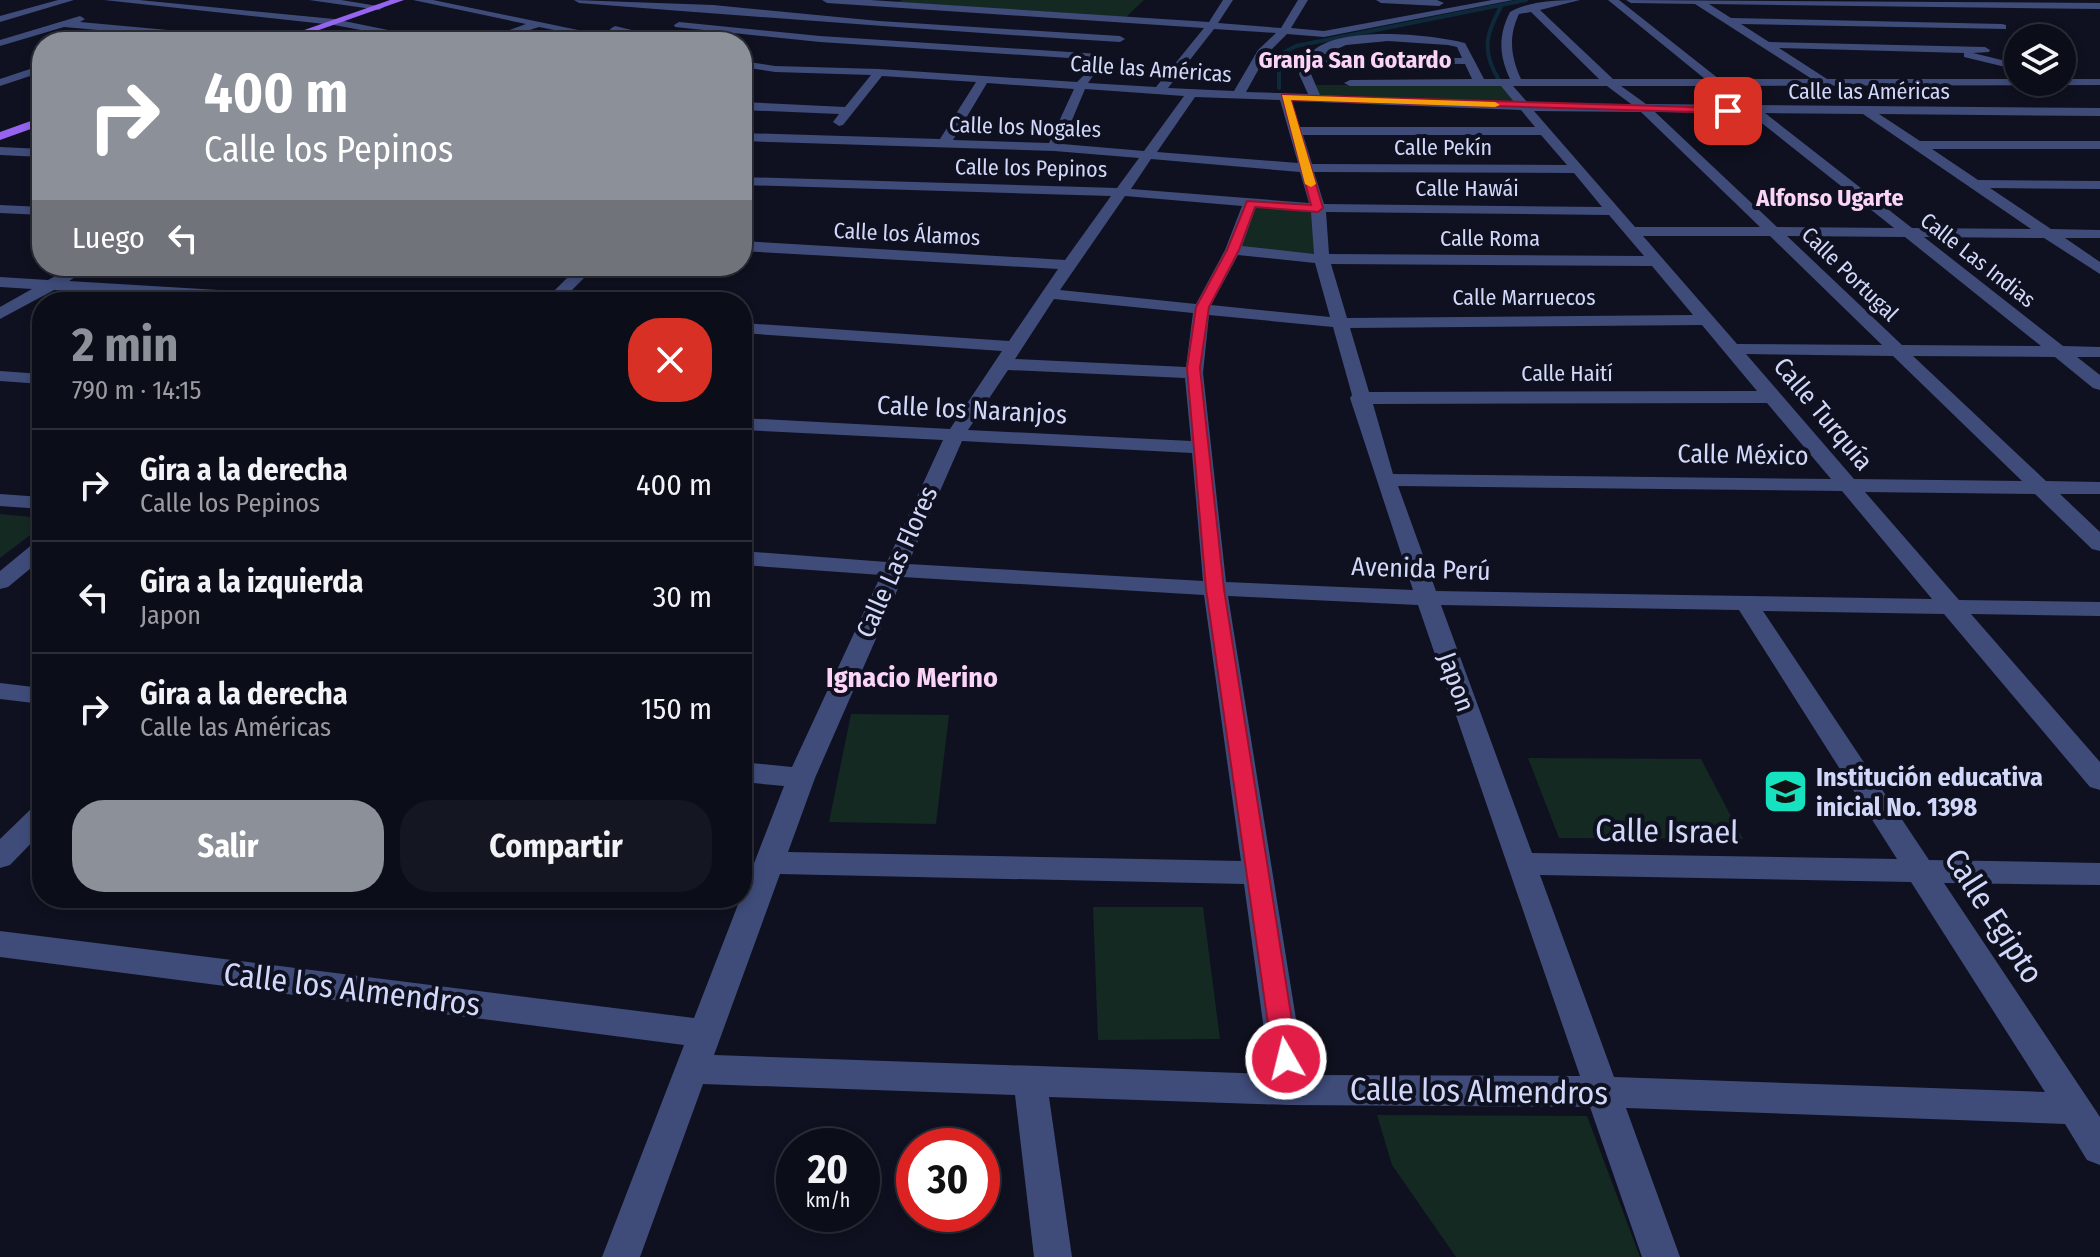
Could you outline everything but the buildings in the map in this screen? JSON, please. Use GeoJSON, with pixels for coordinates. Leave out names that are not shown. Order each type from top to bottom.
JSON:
{"type":"FeatureCollection","features":[{"type":"Feature","properties":{"kind":"main road"},"geometry":{"type":"LineString","coordinates":[[304,32],[399,0]]}},
{"type":"Feature","properties":{"kind":"main road"},"geometry":{"type":"LineString","coordinates":[[0,128],[32,118]]}},
{"type":"Feature","properties":{"kind":"main road"},"geometry":{"type":"LineString","coordinates":[[0,136],[32,125]]}},
{"type":"Feature","properties":{"kind":"street"},"geometry":{"type":"LineString","coordinates":[[2,18],[69,0]]}},
{"type":"Feature","properties":{"kind":"street"},"geometry":{"type":"LineString","coordinates":[[108,6],[148,0]]}},
{"type":"Feature","properties":{"kind":"street"},"geometry":{"type":"LineString","coordinates":[[314,0],[379,7]]}},
{"type":"Feature","properties":{"kind":"street"},"geometry":{"type":"LineString","coordinates":[[418,0],[579,32]]}},
{"type":"Feature","properties":{"kind":"street"},"geometry":{"type":"LineString","coordinates":[[463,0],[620,32]]}},
{"type":"Feature","properties":{"kind":"street"},"geometry":{"type":"LineString","coordinates":[[579,0],[1120,39]]}},
{"type":"Feature","properties":{"kind":"street"},"geometry":{"type":"LineString","coordinates":[[659,32],[730,0]]}},
{"type":"Feature","properties":{"kind":"street"},"geometry":{"type":"LineString","coordinates":[[827,0],[1324,34],[1367,26],[1443,5]]}},
{"type":"Feature","properties":{"kind":"street"},"geometry":{"type":"LineString","coordinates":[[1163,86],[1228,0]]}},
{"type":"Feature","properties":{"kind":"street"},"geometry":{"type":"LineString","coordinates":[[1238,95],[1262,52],[1284,31],[1303,0]]}},
{"type":"Feature","properties":{"kind":"street"},"geometry":{"type":"LineString","coordinates":[[1367,26],[1374,0]]}},
{"type":"Feature","properties":{"kind":"street"},"geometry":{"type":"LineString","coordinates":[[1381,0],[1443,5],[1508,0]]}},
{"type":"Feature","properties":{"kind":"street"},"geometry":{"type":"LineString","coordinates":[[1511,83],[1505,57],[1515,12],[1575,0]]}},
{"type":"Feature","properties":{"kind":"street","name":"Calle Las Indias"},"geometry":{"type":"LineString","coordinates":[[1613,0],[2100,384]]}},
{"type":"Feature","properties":{"kind":"street"},"geometry":{"type":"LineString","coordinates":[[1631,0],[1858,2],[2036,8],[2099,4]]}},
{"type":"Feature","properties":{"kind":"street"},"geometry":{"type":"LineString","coordinates":[[1696,0],[1825,83],[2100,269]]}},
{"type":"Feature","properties":{"kind":"street"},"geometry":{"type":"LineString","coordinates":[[1729,21],[2006,30],[1941,0]]}},
{"type":"Feature","properties":{"kind":"street"},"geometry":{"type":"LineString","coordinates":[[2019,0],[2036,8]]}},
{"type":"Feature","properties":{"kind":"street"},"geometry":{"type":"LineString","coordinates":[[794,53],[885,2]]}},
{"type":"Feature","properties":{"kind":"street"},"geometry":{"type":"LineString","coordinates":[[136,3],[334,22],[386,32]]}},
{"type":"Feature","properties":{"kind":"street","name":"Calle Portugal"},"geometry":{"type":"LineString","coordinates":[[1532,7],[1550,29],[1609,84],[1645,109],[2100,544]]}},
{"type":"Feature","properties":{"kind":"street"},"geometry":{"type":"LineString","coordinates":[[1054,147],[1084,80],[1100,57],[1151,10]]}},
{"type":"Feature","properties":{"kind":"street"},"geometry":{"type":"LineString","coordinates":[[41,32],[93,16]]}},
{"type":"Feature","properties":{"kind":"street"},"geometry":{"type":"LineString","coordinates":[[65,24],[154,32]]}},
{"type":"Feature","properties":{"kind":"street"},"geometry":{"type":"LineString","coordinates":[[514,32],[540,24]]}},
{"type":"Feature","properties":{"kind":"street"},"geometry":{"type":"LineString","coordinates":[[679,25],[750,32]]}},
{"type":"Feature","properties":{"kind":"street"},"geometry":{"type":"LineString","coordinates":[[752,32],[1100,57]]}},
{"type":"Feature","properties":{"kind":"street"},"geometry":{"type":"LineString","coordinates":[[0,46],[32,35]]}},
{"type":"Feature","properties":{"kind":"street"},"geometry":{"type":"LineString","coordinates":[[1315,98],[1305,74],[1310,60],[1319,50],[1342,43],[1419,40],[1461,45],[1480,83]]}},
{"type":"Feature","properties":{"kind":"street"},"geometry":{"type":"LineString","coordinates":[[1767,45],[1985,50]]}},
{"type":"Feature","properties":{"kind":"street"},"geometry":{"type":"LineString","coordinates":[[0,46],[14,51]]}},
{"type":"Feature","properties":{"kind":"street"},"geometry":{"type":"LineString","coordinates":[[1926,48],[2004,64]]}},
{"type":"Feature","properties":{"kind":"street"},"geometry":{"type":"LineString","coordinates":[[1973,56],[2004,58]]}},
{"type":"Feature","properties":{"kind":"street"},"geometry":{"type":"LineString","coordinates":[[752,57],[774,65]]}},
{"type":"Feature","properties":{"kind":"street"},"geometry":{"type":"LineString","coordinates":[[1310,60],[1469,61]]}},
{"type":"Feature","properties":{"kind":"street"},"geometry":{"type":"LineString","coordinates":[[752,64],[774,65]]}},
{"type":"Feature","properties":{"kind":"street","name":"Calle las Américas"},"geometry":{"type":"LineString","coordinates":[[774,65],[805,70],[1084,80],[1163,86],[1192,93],[1525,107],[2100,112]]}},
{"type":"Feature","properties":{"kind":"street"},"geometry":{"type":"LineString","coordinates":[[0,83],[32,72]]}},
{"type":"Feature","properties":{"kind":"street"},"geometry":{"type":"LineString","coordinates":[[825,140],[879,72]]}},
{"type":"Feature","properties":{"kind":"street"},"geometry":{"type":"LineString","coordinates":[[944,144],[984,78]]}},
{"type":"Feature","properties":{"kind":"street"},"geometry":{"type":"LineString","coordinates":[[1340,83],[1825,83],[2004,79]]}},
{"type":"Feature","properties":{"kind":"street"},"geometry":{"type":"LineString","coordinates":[[2076,79],[2100,82]]}},
{"type":"Feature","properties":{"kind":"street"},"geometry":{"type":"LineString","coordinates":[[1309,83],[1325,83]]}},
{"type":"Feature","properties":{"kind":"street","name":"Calle Turquía"},"geometry":{"type":"LineString","coordinates":[[1511,83],[1525,107],[2100,780]]}},
{"type":"Feature","properties":{"kind":"street"},"geometry":{"type":"LineString","coordinates":[[2076,85],[2089,94]]}},
{"type":"Feature","properties":{"kind":"street","name":"Calle Las Flores"},"geometry":{"type":"LineString","coordinates":[[621,1257],[801,778],[955,435],[1069,265],[1192,93]]}},
{"type":"Feature","properties":{"kind":"street","name":"Japon"},"geometry":{"type":"LineString","coordinates":[[1285,97],[1318,208],[1322,259],[1359,398],[1385,480],[1661,1257]]}},
{"type":"Feature","properties":{"kind":"street"},"geometry":{"type":"LineString","coordinates":[[752,106],[848,111]]}},
{"type":"Feature","properties":{"kind":"street"},"geometry":{"type":"LineString","coordinates":[[1295,131],[1548,131]]}},
{"type":"Feature","properties":{"kind":"street","name":"Calle los Nogales"},"geometry":{"type":"LineString","coordinates":[[752,137],[1054,147],[1306,168]]}},
{"type":"Feature","properties":{"kind":"street"},"geometry":{"type":"LineString","coordinates":[[1917,145],[2100,145]]}},
{"type":"Feature","properties":{"kind":"street"},"geometry":{"type":"LineString","coordinates":[[0,151],[32,153]]}},
{"type":"Feature","properties":{"kind":"street","name":"Calle Pekín"},"geometry":{"type":"LineString","coordinates":[[1306,168],[1580,169]]}},
{"type":"Feature","properties":{"kind":"street","name":"Calle los Pepinos"},"geometry":{"type":"LineString","coordinates":[[752,181],[1122,192],[1318,208]]}},
{"type":"Feature","properties":{"kind":"street"},"geometry":{"type":"LineString","coordinates":[[1976,184],[2100,185]]}},
{"type":"Feature","properties":{"kind":"street"},"geometry":{"type":"LineString","coordinates":[[1250,203],[1233,250],[1202,307],[1194,373],[1215,589],[1290,1090]]}},
{"type":"Feature","properties":{"kind":"street","name":"Calle Hawái"},"geometry":{"type":"LineString","coordinates":[[1318,208],[1616,211]]}},
{"type":"Feature","properties":{"kind":"street"},"geometry":{"type":"LineString","coordinates":[[0,209],[32,211]]}},
{"type":"Feature","properties":{"kind":"street"},"geometry":{"type":"LineString","coordinates":[[1633,231],[2100,234]]}},
{"type":"Feature","properties":{"kind":"street","name":"Calle los Álamos"},"geometry":{"type":"LineString","coordinates":[[752,247],[1069,265]]}},
{"type":"Feature","properties":{"kind":"street","name":"Calle Roma"},"geometry":{"type":"LineString","coordinates":[[1233,250],[1322,259],[1659,261]]}},
{"type":"Feature","properties":{"kind":"street"},"geometry":{"type":"LineString","coordinates":[[38,292],[66,276]]}},
{"type":"Feature","properties":{"kind":"street"},"geometry":{"type":"LineString","coordinates":[[561,292],[578,276]]}},
{"type":"Feature","properties":{"kind":"street"},"geometry":{"type":"LineString","coordinates":[[0,282],[168,292]]}},
{"type":"Feature","properties":{"kind":"street","name":"Calle Marruecos"},"geometry":{"type":"LineString","coordinates":[[1049,294],[1340,323],[1708,320]]}},
{"type":"Feature","properties":{"kind":"street"},"geometry":{"type":"LineString","coordinates":[[0,314],[32,295]]}},
{"type":"Feature","properties":{"kind":"street"},"geometry":{"type":"LineString","coordinates":[[752,329],[1014,347]]}},
{"type":"Feature","properties":{"kind":"street"},"geometry":{"type":"LineString","coordinates":[[1734,349],[2100,352]]}},
{"type":"Feature","properties":{"kind":"street"},"geometry":{"type":"LineString","coordinates":[[1003,364],[1194,373]]}},
{"type":"Feature","properties":{"kind":"street"},"geometry":{"type":"LineString","coordinates":[[0,376],[32,378]]}},
{"type":"Feature","properties":{"kind":"street","name":"Calle Haití"},"geometry":{"type":"LineString","coordinates":[[1359,398],[1774,397]]}},
{"type":"Feature","properties":{"kind":"street","name":"Calle los Naranjos"},"geometry":{"type":"LineString","coordinates":[[752,425],[1199,447]]}},
{"type":"Feature","properties":{"kind":"street","name":"Calle México"},"geometry":{"type":"LineString","coordinates":[[1385,480],[2100,488]]}},
{"type":"Feature","properties":{"kind":"street"},"geometry":{"type":"LineString","coordinates":[[0,500],[32,502]]}},
{"type":"Feature","properties":{"kind":"street"},"geometry":{"type":"LineString","coordinates":[[0,582],[32,556]]}},
{"type":"Feature","properties":{"kind":"street","name":"Avenida Perú"},"geometry":{"type":"LineString","coordinates":[[752,559],[1215,589],[1426,598],[2100,609]]}},
{"type":"Feature","properties":{"kind":"street","name":"Calle Egipto"},"geometry":{"type":"LineString","coordinates":[[1747,604],[2100,1148]]}},
{"type":"Feature","properties":{"kind":"street"},"geometry":{"type":"LineString","coordinates":[[0,691],[32,695]]}},
{"type":"Feature","properties":{"kind":"street"},"geometry":{"type":"LineString","coordinates":[[752,773],[801,778]]}},
{"type":"Feature","properties":{"kind":"street"},"geometry":{"type":"LineString","coordinates":[[0,857],[32,825]]}},
{"type":"Feature","properties":{"kind":"street"},"geometry":{"type":"LineString","coordinates":[[769,863],[1258,873]]}},
{"type":"Feature","properties":{"kind":"street","name":"Calle Israel"},"geometry":{"type":"LineString","coordinates":[[1521,864],[2100,874]]}},
{"type":"Feature","properties":{"kind":"street","name":"Calle los Almendros"},"geometry":{"type":"LineString","coordinates":[[0,944],[705,1034]]}},
{"type":"Feature","properties":{"kind":"street","name":"Calle los Almendros"},"geometry":{"type":"LineString","coordinates":[[692,1069],[1290,1090],[1603,1092],[2075,1109]]}},
{"type":"Feature","properties":{"kind":"street"},"geometry":{"type":"LineString","coordinates":[[1030,1081],[1053,1257]]}},
{"type":"Feature","properties":{"kind":"green space"},"geometry":{"type":"Polygon","coordinates":[[[1144,0],[1126,17],[898,2],[1144,0]]]}},
{"type":"Feature","properties":{"kind":"green space"},"geometry":{"type":"Polygon","coordinates":[[[1315,85],[1501,85],[1516,104],[1320,96],[1315,85]]]}},
{"type":"Feature","properties":{"kind":"green space"},"geometry":{"type":"Polygon","coordinates":[[[1253,205],[1315,210],[1318,256],[1239,249],[1253,205]]]}},
{"type":"Feature","properties":{"kind":"green space"},"geometry":{"type":"Polygon","coordinates":[[[0,514],[32,517],[32,534],[0,558],[0,514]]]}},
{"type":"Feature","properties":{"kind":"green space"},"geometry":{"type":"Polygon","coordinates":[[[851,714],[949,715],[936,824],[829,822],[851,714]]]}},
{"type":"Feature","properties":{"kind":"green space"},"geometry":{"type":"Polygon","coordinates":[[[1528,758],[1701,759],[1743,839],[1559,838],[1528,758]]]}},
{"type":"Feature","properties":{"kind":"green space"},"geometry":{"type":"Polygon","coordinates":[[[1093,907],[1203,907],[1220,1039],[1098,1040],[1093,907]]]}},
{"type":"Feature","properties":{"kind":"green space"},"geometry":{"type":"Polygon","coordinates":[[[1377,1115],[1587,1116],[1640,1257],[1456,1257],[1392,1165],[1377,1115]]]}},
{"type":"Feature","properties":{"kind":"waterway"},"geometry":{"type":"LineString","coordinates":[[1279,88],[1279,55],[1296,46],[1526,0]]}},
{"type":"Feature","properties":{"kind":"waterway"},"geometry":{"type":"LineString","coordinates":[[1499,80],[1490,60],[1488,42],[1492,24],[1502,5]]}},
{"type":"Feature","properties":{"kind":"slow traffic"},"geometry":{"type":"LineString","coordinates":[[1311,184],[1285,97],[1495,105]]}},
{"type":"Feature","properties":{"kind":"place","name":"Institución educativa inicial No. 1398"},"geometry":{"type":"Point","coordinates":[1785,792]}},
{"type":"Feature","properties":{"kind":"district","name":"Granja San Gotardo"},"geometry":{"type":"Point","coordinates":[1355,60]}},
{"type":"Feature","properties":{"kind":"district","name":"Alfonso Ugarte"},"geometry":{"type":"Point","coordinates":[1830,198]}},
{"type":"Feature","properties":{"kind":"district","name":"Ignacio Merino"},"geometry":{"type":"Point","coordinates":[912,677]}},
{"type":"Feature","properties":{"kind":"route"},"geometry":{"type":"LineString","coordinates":[[1286,1059],[1215,589],[1193,368],[1202,307],[1233,250],[1250,203],[1318,208],[1285,97],[1419,100],[1525,107],[1728,111]]}}]}
